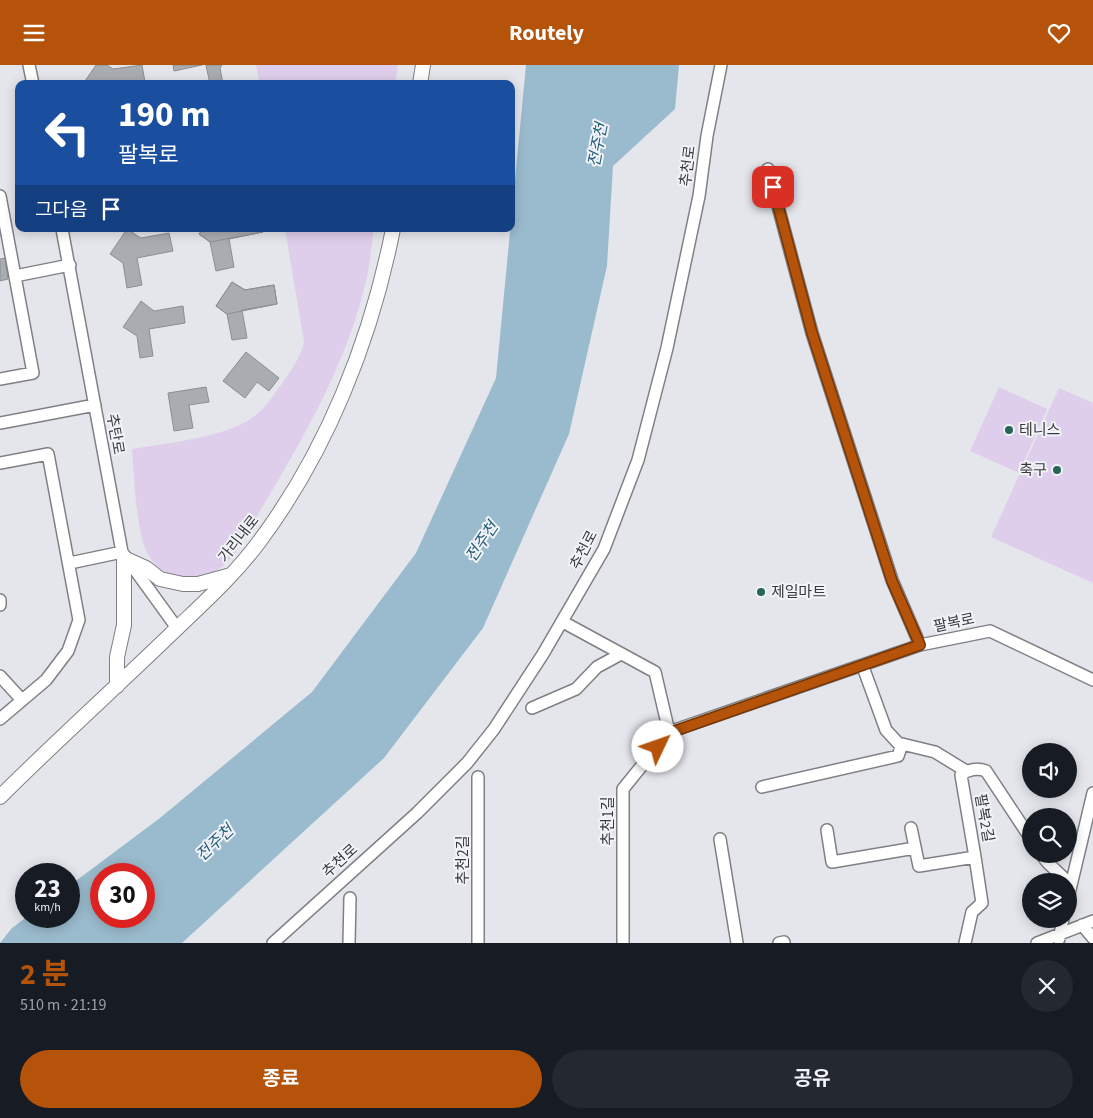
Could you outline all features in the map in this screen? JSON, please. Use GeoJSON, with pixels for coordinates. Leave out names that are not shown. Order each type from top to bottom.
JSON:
{"type":"FeatureCollection","features":[{"type":"Feature","properties":{"kind":"street"},"geometry":{"type":"LineString","coordinates":[[29,65],[32,80]]}},
{"type":"Feature","properties":{"kind":"street"},"geometry":{"type":"LineString","coordinates":[[421,80],[423,65]]}},
{"type":"Feature","properties":{"kind":"street","name":"추천로"},"geometry":{"type":"LineString","coordinates":[[272,943],[417,813],[467,763],[494,729],[563,622],[604,549],[638,460],[667,348],[697,206],[707,136],[722,65]]}},
{"type":"Feature","properties":{"kind":"street","name":"팔복로"},"geometry":{"type":"LineString","coordinates":[[768,169],[815,343],[892,581],[920,645],[990,631],[1093,680]]}},
{"type":"Feature","properties":{"kind":"street"},"geometry":{"type":"LineString","coordinates":[[0,195],[33,373],[0,379]]}},
{"type":"Feature","properties":{"kind":"street","name":"추탄로"},"geometry":{"type":"LineString","coordinates":[[63,232],[123,555],[177,628]]}},
{"type":"Feature","properties":{"kind":"street","name":"가리내로"},"geometry":{"type":"LineString","coordinates":[[2,791],[118,686],[231,575],[258,543],[281,510],[326,432],[360,352],[384,276],[392,232]]}},
{"type":"Feature","properties":{"kind":"street"},"geometry":{"type":"LineString","coordinates":[[15,276],[70,265]]}},
{"type":"Feature","properties":{"kind":"street"},"geometry":{"type":"LineString","coordinates":[[0,423],[95,405]]}},
{"type":"Feature","properties":{"kind":"street"},"geometry":{"type":"LineString","coordinates":[[0,463],[48,454],[70,563],[79,620],[68,651],[46,680],[0,719]]}},
{"type":"Feature","properties":{"kind":"street"},"geometry":{"type":"LineString","coordinates":[[70,563],[123,555],[146,568],[160,579],[183,584],[198,584],[231,575]]}},
{"type":"Feature","properties":{"kind":"street"},"geometry":{"type":"LineString","coordinates":[[118,686],[117,657],[124,625],[123,555]]}},
{"type":"Feature","properties":{"kind":"street"},"geometry":{"type":"LineString","coordinates":[[0,600],[0,605]]}},
{"type":"Feature","properties":{"kind":"street"},"geometry":{"type":"LineString","coordinates":[[563,622],[655,673],[669,733],[862,667],[920,645]]}},
{"type":"Feature","properties":{"kind":"street"},"geometry":{"type":"LineString","coordinates":[[532,708],[576,689],[597,667],[621,654]]}},
{"type":"Feature","properties":{"kind":"street"},"geometry":{"type":"LineString","coordinates":[[762,787],[898,756],[902,744],[898,743],[886,730],[862,667]]}},
{"type":"Feature","properties":{"kind":"street"},"geometry":{"type":"LineString","coordinates":[[0,676],[22,700]]}},
{"type":"Feature","properties":{"kind":"street","name":"추천1길"},"geometry":{"type":"LineString","coordinates":[[623,943],[623,789],[669,733]]}},
{"type":"Feature","properties":{"kind":"street","name":"팔복2길"},"geometry":{"type":"LineString","coordinates":[[902,744],[935,752],[966,771],[986,771],[1022,825]]}},
{"type":"Feature","properties":{"kind":"street","name":"팔복2길"},"geometry":{"type":"LineString","coordinates":[[911,828],[919,866],[975,857],[961,775],[966,771]]}},
{"type":"Feature","properties":{"kind":"street","name":"추천2길"},"geometry":{"type":"LineString","coordinates":[[478,777],[478,943]]}},
{"type":"Feature","properties":{"kind":"street"},"geometry":{"type":"LineString","coordinates":[[1072,873],[1093,793]]}},
{"type":"Feature","properties":{"kind":"street"},"geometry":{"type":"LineString","coordinates":[[827,829],[832,862],[916,848]]}},
{"type":"Feature","properties":{"kind":"street"},"geometry":{"type":"LineString","coordinates":[[720,839],[737,943]]}},
{"type":"Feature","properties":{"kind":"street"},"geometry":{"type":"LineString","coordinates":[[965,943],[972,912],[982,903],[975,857]]}},
{"type":"Feature","properties":{"kind":"street"},"geometry":{"type":"LineString","coordinates":[[1048,863],[1057,873]]}},
{"type":"Feature","properties":{"kind":"street"},"geometry":{"type":"LineString","coordinates":[[349,943],[350,898]]}},
{"type":"Feature","properties":{"kind":"street"},"geometry":{"type":"LineString","coordinates":[[1037,943],[1059,939],[1088,923],[1093,938]]}},
{"type":"Feature","properties":{"kind":"shaded area"},"geometry":{"type":"Polygon","coordinates":[[[256,65],[398,65],[396,80],[259,80],[256,65]]]}},
{"type":"Feature","properties":{"kind":"shaded area"},"geometry":{"type":"Polygon","coordinates":[[[286,232],[374,232],[367,278],[355,321],[341,357],[309,425],[234,555],[217,570],[200,577],[184,577],[164,571],[149,556],[141,535],[136,505],[132,449],[215,434],[245,423],[264,408],[271,399],[293,368],[304,342],[286,232]]]}},
{"type":"Feature","properties":{"kind":"shaded area","name":"테니스"},"geometry":{"type":"Polygon","coordinates":[[[999,387],[1047,409],[1019,473],[970,451],[999,387]]]}},
{"type":"Feature","properties":{"kind":"shaded area","name":"축구"},"geometry":{"type":"Polygon","coordinates":[[[1059,388],[1093,403],[1093,583],[991,537],[1059,388]]]}},
{"type":"Feature","properties":{"kind":"water","name":"전주천"},"geometry":{"type":"Polygon","coordinates":[[[526,65],[679,65],[675,109],[613,166],[607,266],[569,434],[483,628],[384,758],[182,943],[0,943],[15,926],[15,928],[80,928],[80,878],[90,870],[90,928],[155,928],[155,863],[100,863],[160,818],[312,692],[416,553],[496,378],[510,232],[515,232],[515,180],[526,65]]]}},
{"type":"Feature","properties":{"kind":"building"},"geometry":{"type":"Polygon","coordinates":[[[96,65],[107,65],[113,69],[142,65],[145,80],[86,80],[96,65]]]}},
{"type":"Feature","properties":{"kind":"building"},"geometry":{"type":"Polygon","coordinates":[[[173,65],[202,65],[174,71],[173,65]]]}},
{"type":"Feature","properties":{"kind":"building"},"geometry":{"type":"Polygon","coordinates":[[[206,65],[222,65],[220,68],[222,80],[209,80],[206,65]]]}},
{"type":"Feature","properties":{"kind":"building"},"geometry":{"type":"Polygon","coordinates":[[[125,232],[132,232],[141,238],[169,233],[173,251],[137,258],[142,285],[127,288],[123,263],[110,254],[125,232]]]}},
{"type":"Feature","properties":{"kind":"building"},"geometry":{"type":"Polygon","coordinates":[[[201,232],[263,232],[229,239],[234,267],[216,271],[210,242],[199,234],[201,232]]]}},
{"type":"Feature","properties":{"kind":"building"},"geometry":{"type":"Polygon","coordinates":[[[201,232],[263,232],[210,242],[199,234],[201,232]]]}},
{"type":"Feature","properties":{"kind":"building"},"geometry":{"type":"Polygon","coordinates":[[[5,258],[8,279],[0,281],[0,259],[5,258]]]}},
{"type":"Feature","properties":{"kind":"building"},"geometry":{"type":"Polygon","coordinates":[[[232,282],[245,290],[274,285],[277,304],[242,310],[247,338],[232,340],[227,314],[216,306],[232,282]]]}},
{"type":"Feature","properties":{"kind":"building"},"geometry":{"type":"Polygon","coordinates":[[[232,282],[245,290],[274,285],[277,304],[227,314],[216,306],[232,282]]]}},
{"type":"Feature","properties":{"kind":"building"},"geometry":{"type":"Polygon","coordinates":[[[141,301],[154,311],[183,306],[185,323],[149,329],[153,356],[140,358],[137,336],[123,327],[141,301]]]}},
{"type":"Feature","properties":{"kind":"building"},"geometry":{"type":"Polygon","coordinates":[[[246,352],[279,378],[269,391],[257,382],[245,398],[223,381],[246,352]]]}},
{"type":"Feature","properties":{"kind":"building"},"geometry":{"type":"Polygon","coordinates":[[[206,387],[209,402],[189,405],[193,428],[174,431],[168,393],[206,387]]]}},
{"type":"Feature","properties":{"kind":"place","name":"테니스"},"geometry":{"type":"Point","coordinates":[1009,430]}},
{"type":"Feature","properties":{"kind":"place","name":"축구"},"geometry":{"type":"Point","coordinates":[1057,470]}},
{"type":"Feature","properties":{"kind":"place","name":"제일마트"},"geometry":{"type":"Point","coordinates":[761,592]}},
{"type":"Feature","properties":{"kind":"route"},"geometry":{"type":"LineString","coordinates":[[658,747],[669,733],[862,667],[920,645],[892,581],[812,333],[773,187]]}}]}
